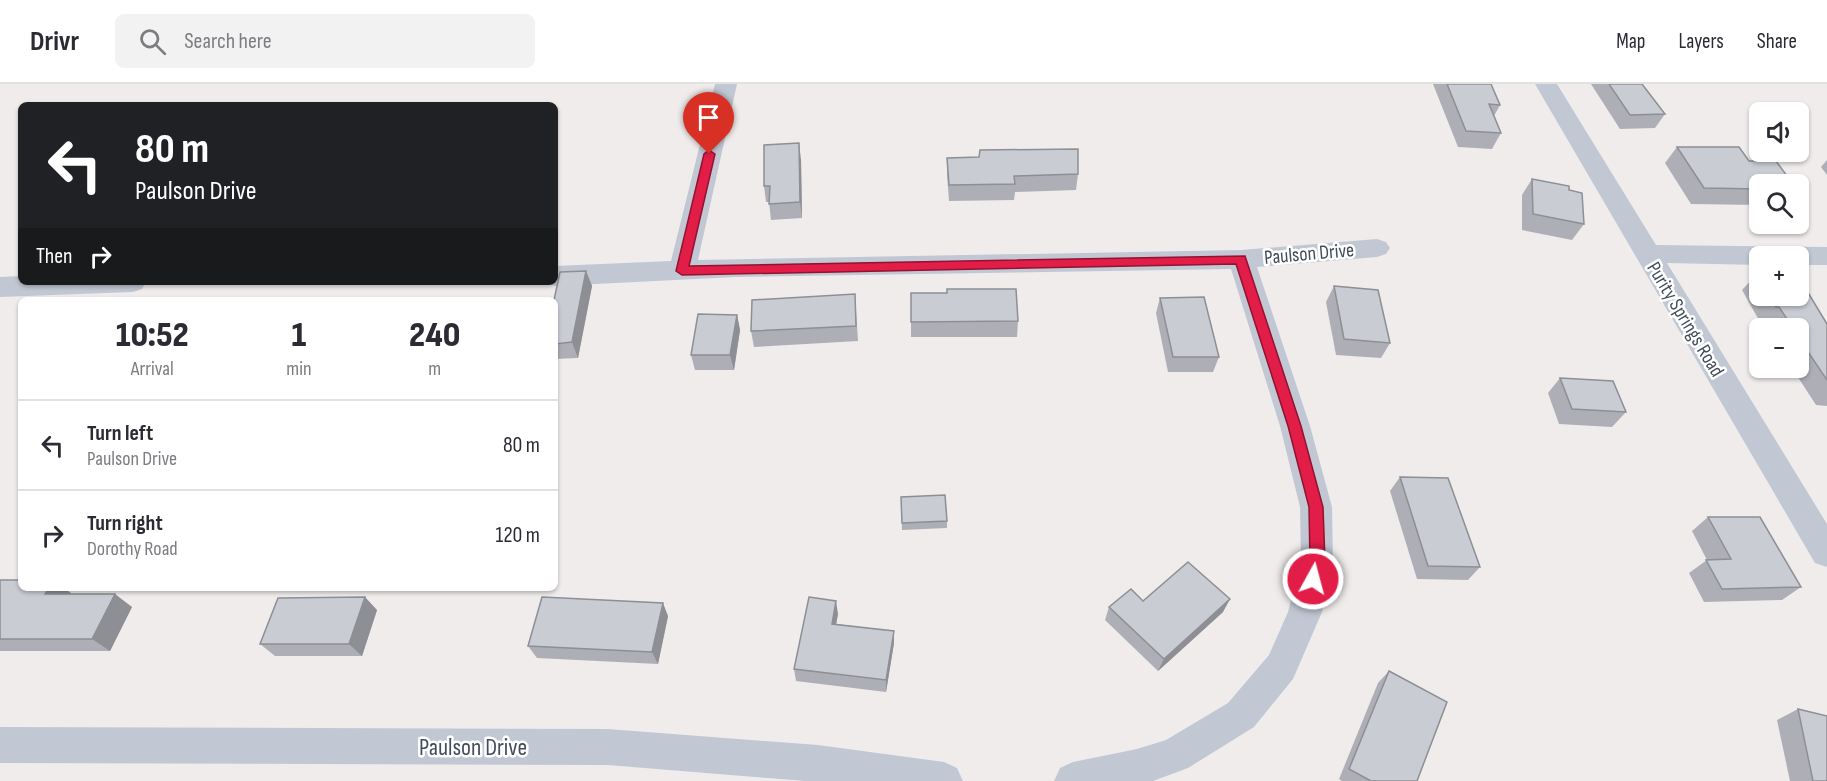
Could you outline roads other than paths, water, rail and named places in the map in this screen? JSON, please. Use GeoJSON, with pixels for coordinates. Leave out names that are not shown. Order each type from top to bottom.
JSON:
{"type":"FeatureCollection","features":[{"type":"Feature","properties":{"kind":"street"},"geometry":{"type":"LineString","coordinates":[[682,271],[726,84]]}},
{"type":"Feature","properties":{"kind":"street","name":"Purity Springs Road"},"geometry":{"type":"LineString","coordinates":[[1546,84],[1827,553]]}},
{"type":"Feature","properties":{"kind":"street","name":"Paulson Drive"},"geometry":{"type":"LineString","coordinates":[[558,276],[682,271],[1240,259],[1377,248]]}},
{"type":"Feature","properties":{"kind":"street"},"geometry":{"type":"LineString","coordinates":[[1647,254],[1827,256]]}},
{"type":"Feature","properties":{"kind":"street","name":"Paulson Drive"},"geometry":{"type":"LineString","coordinates":[[1073,781],[1137,768],[1175,755],[1241,715],[1281,667],[1305,612],[1317,562],[1316,507],[1294,426],[1240,259]]}},
{"type":"Feature","properties":{"kind":"street"},"geometry":{"type":"LineString","coordinates":[[0,287],[53,285]]}},
{"type":"Feature","properties":{"kind":"street","name":"Paulson Drive"},"geometry":{"type":"LineString","coordinates":[[0,745],[608,747],[684,751],[850,767],[944,781]]}}]}
